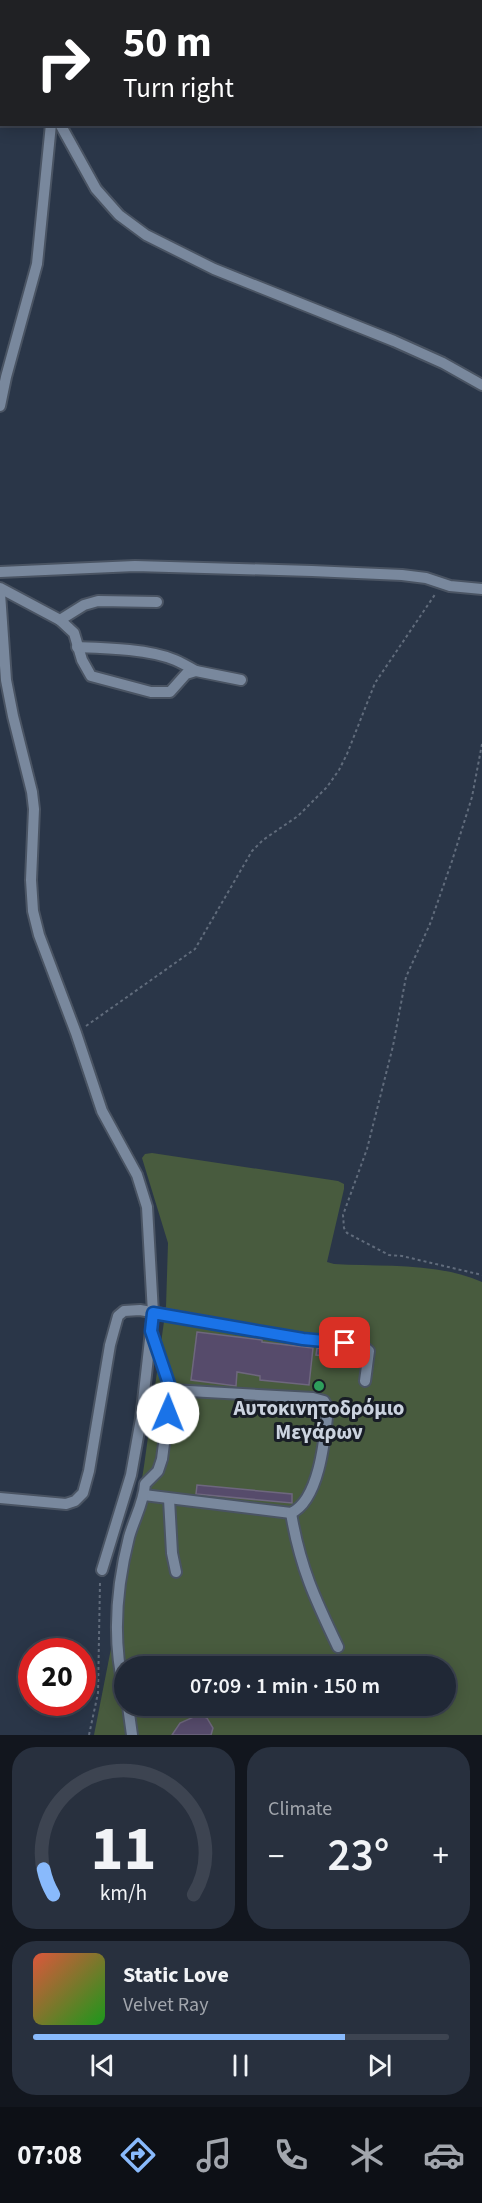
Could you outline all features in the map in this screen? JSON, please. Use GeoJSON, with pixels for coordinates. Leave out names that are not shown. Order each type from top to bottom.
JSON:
{"type":"FeatureCollection","features":[{"type":"Feature","properties":{"kind":"street"},"geometry":{"type":"LineString","coordinates":[[0,406],[37,264],[51,126]]}},
{"type":"Feature","properties":{"kind":"street"},"geometry":{"type":"LineString","coordinates":[[61,126],[96,189],[119,215],[146,235],[214,269],[444,363],[482,385]]}},
{"type":"Feature","properties":{"kind":"street"},"geometry":{"type":"LineString","coordinates":[[0,572],[135,566],[362,573],[426,578],[482,589]]}},
{"type":"Feature","properties":{"kind":"street"},"geometry":{"type":"LineString","coordinates":[[0,588],[60,620],[74,633],[77,647],[91,676],[151,692],[170,692],[186,674],[196,671]]}},
{"type":"Feature","properties":{"kind":"street"},"geometry":{"type":"LineString","coordinates":[[0,593],[6,680],[34,809],[31,880],[33,911],[39,935],[76,1033],[102,1111],[137,1175],[147,1206],[153,1313],[141,1419],[131,1475],[102,1570]]}},
{"type":"Feature","properties":{"kind":"street"},"geometry":{"type":"LineString","coordinates":[[60,620],[84,605],[98,601],[157,602]]}},
{"type":"Feature","properties":{"kind":"street"},"geometry":{"type":"LineString","coordinates":[[77,647],[111,648],[150,654],[174,659],[196,671],[241,680]]}},
{"type":"Feature","properties":{"kind":"street"},"geometry":{"type":"LineString","coordinates":[[0,1498],[66,1504],[75,1501],[83,1493],[89,1471],[110,1345],[118,1316],[124,1311],[132,1309],[303,1339],[361,1344],[369,1351],[365,1382]]}},
{"type":"Feature","properties":{"kind":"street"},"geometry":{"type":"LineString","coordinates":[[119,1656],[117,1595],[121,1568],[144,1495],[145,1484],[158,1471],[162,1459],[171,1390],[151,1331]]}},
{"type":"Feature","properties":{"kind":"street"},"geometry":{"type":"LineString","coordinates":[[144,1495],[291,1513],[299,1509],[307,1499],[318,1469],[328,1408],[324,1401],[314,1398],[171,1390]]}},
{"type":"Feature","properties":{"kind":"street"},"geometry":{"type":"LineString","coordinates":[[169,1499],[172,1553],[176,1572]]}},
{"type":"Feature","properties":{"kind":"street"},"geometry":{"type":"LineString","coordinates":[[291,1513],[303,1571],[338,1647]]}},
{"type":"Feature","properties":{"kind":"street"},"geometry":{"type":"LineString","coordinates":[[129,1716],[132,1735]]}},
{"type":"Feature","properties":{"kind":"path"},"geometry":{"type":"LineString","coordinates":[[76,1033],[195,950],[252,851],[263,840],[298,816],[327,787],[339,770],[375,683],[443,583]]}},
{"type":"Feature","properties":{"kind":"path"},"geometry":{"type":"LineString","coordinates":[[482,744],[472,797],[452,861],[430,924],[406,977],[393,1046],[367,1149],[343,1215],[344,1228],[347,1233],[389,1255],[482,1275]]}},
{"type":"Feature","properties":{"kind":"path"},"geometry":{"type":"LineString","coordinates":[[89,1735],[98,1693],[102,1570]]}},
{"type":"Feature","properties":{"kind":"green space","name":"Αυτοκινητοδρόμιο Μεγάρων"},"geometry":{"type":"Polygon","coordinates":[[[152,1153],[338,1181],[344,1184],[344,1189],[327,1262],[428,1268],[447,1271],[482,1282],[482,1735],[94,1735],[131,1547],[166,1307],[168,1243],[142,1158],[145,1154],[152,1153]]]}},
{"type":"Feature","properties":{"kind":"building"},"geometry":{"type":"Polygon","coordinates":[[[197,1332],[313,1348],[309,1385],[260,1380],[260,1376],[237,1372],[236,1386],[191,1380],[197,1332]]]}},
{"type":"Feature","properties":{"kind":"building"},"geometry":{"type":"Polygon","coordinates":[[[317,1348],[336,1349],[335,1357],[316,1355],[317,1348]]]}},
{"type":"Feature","properties":{"kind":"building"},"geometry":{"type":"Polygon","coordinates":[[[197,1485],[292,1494],[292,1503],[196,1494],[197,1485]]]}},
{"type":"Feature","properties":{"kind":"building"},"geometry":{"type":"Polygon","coordinates":[[[201,1716],[207,1718],[213,1728],[211,1735],[172,1735],[180,1723],[201,1716]]]}},
{"type":"Feature","properties":{"kind":"place","name":"Αυτοκινητοδρόμιο Μεγάρων"},"geometry":{"type":"Point","coordinates":[319,1386]}},
{"type":"Feature","properties":{"kind":"route"},"geometry":{"type":"LineString","coordinates":[[168,1413],[171,1390],[151,1331],[153,1313],[303,1339],[345,1343]]}}]}
